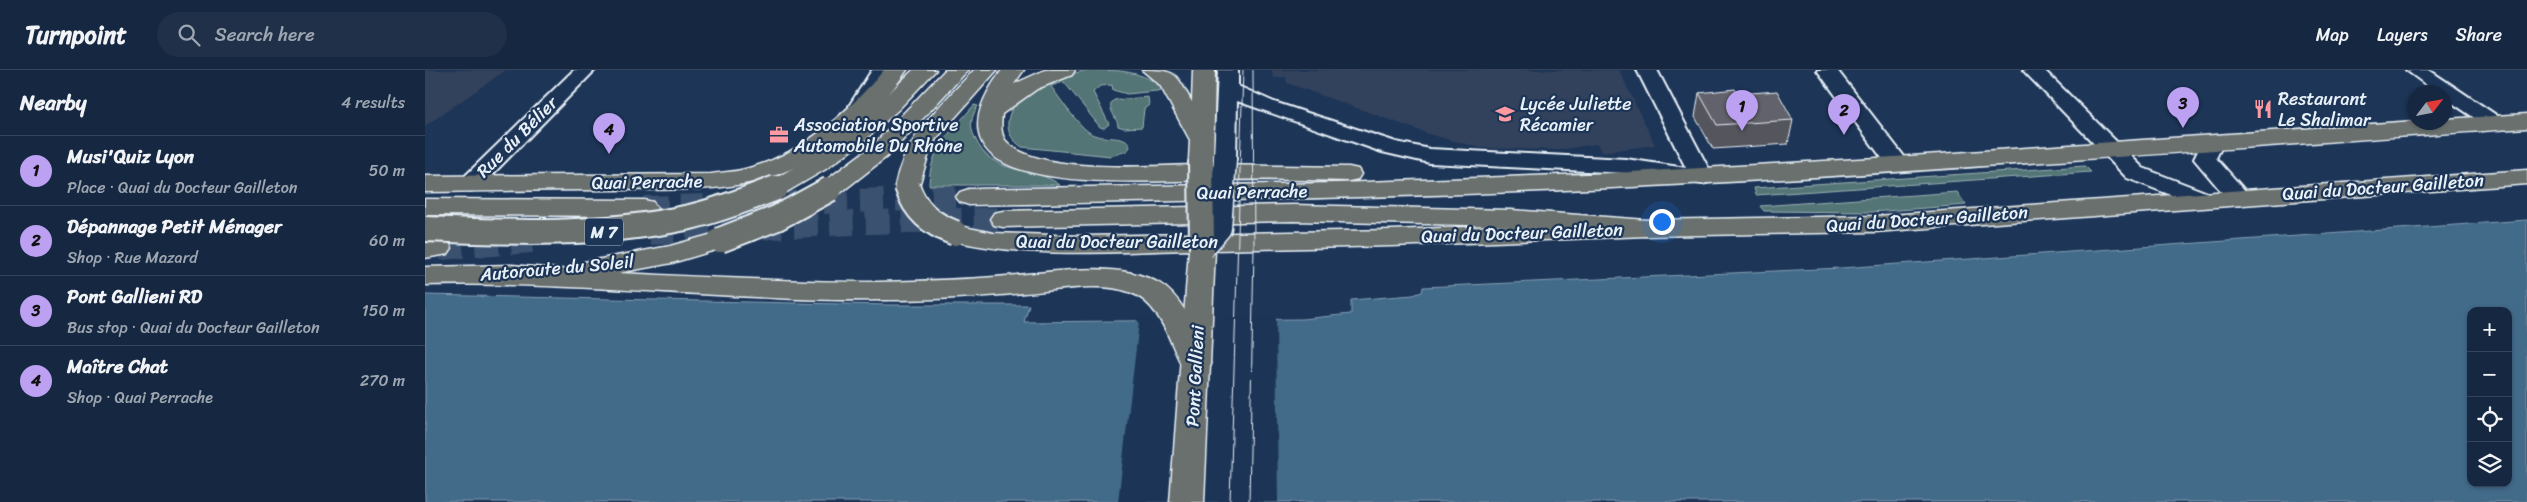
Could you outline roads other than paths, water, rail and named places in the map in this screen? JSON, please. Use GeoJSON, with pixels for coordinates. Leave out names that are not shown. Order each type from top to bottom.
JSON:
{"type":"FeatureCollection","features":[{"type":"Feature","properties":{"kind":"main road","name":"Quai Perrache"},"geometry":{"type":"LineString","coordinates":[[425,184],[711,181],[742,178],[787,162],[816,143],[851,117],[876,94],[896,70]]}},
{"type":"Feature","properties":{"kind":"main road","name":"Autoroute du Soleil"},"geometry":{"type":"LineString","coordinates":[[430,242],[620,230],[687,220],[745,201],[801,176],[845,147],[871,125],[925,70]]}},
{"type":"Feature","properties":{"kind":"main road","name":"Autoroute du Soleil"},"geometry":{"type":"LineString","coordinates":[[425,276],[493,275],[618,265],[672,254],[720,240],[777,218],[830,189],[881,150],[957,70]]}},
{"type":"Feature","properties":{"kind":"main road","name":"Quai du Docteur Gailleton"},"geometry":{"type":"LineString","coordinates":[[986,70],[935,127],[915,154],[908,175],[907,186],[913,203],[921,215],[936,226],[955,233],[993,241],[1074,244],[1392,238],[1647,228],[1875,224],[2527,177]]}},
{"type":"Feature","properties":{"kind":"main road"},"geometry":{"type":"LineString","coordinates":[[1013,70],[998,90],[990,112],[990,132],[997,146],[1011,157],[1038,166],[1077,171],[1120,173],[1307,172],[1467,178],[1535,184],[1702,177],[2514,124]]}},
{"type":"Feature","properties":{"kind":"main road"},"geometry":{"type":"LineString","coordinates":[[990,112],[1001,102],[1029,84],[1064,70]]}},
{"type":"Feature","properties":{"kind":"main road"},"geometry":{"type":"LineString","coordinates":[[1153,70],[1166,77],[1173,85],[1209,153]]}},
{"type":"Feature","properties":{"kind":"main road","name":"Pont Gallieni"},"geometry":{"type":"LineString","coordinates":[[1187,502],[1201,249],[1209,153],[1201,74]]}},
{"type":"Feature","properties":{"kind":"main road","name":"Quai Perrache"},"geometry":{"type":"LineString","coordinates":[[969,196],[1384,190],[1535,184]]}},
{"type":"Feature","properties":{"kind":"main road","name":"Quai Perrache"},"geometry":{"type":"LineString","coordinates":[[425,207],[644,208]]}},
{"type":"Feature","properties":{"kind":"main road"},"geometry":{"type":"LineString","coordinates":[[1003,219],[1293,213],[1511,218],[1647,228]]}},
{"type":"Feature","properties":{"kind":"main road"},"geometry":{"type":"LineString","coordinates":[[493,275],[875,291],[1101,280],[1137,284],[1155,293],[1171,312],[1196,365]]}},
{"type":"Feature","properties":{"kind":"street","name":"Rue du Bélier"},"geometry":{"type":"LineString","coordinates":[[470,184],[585,70]]}},
{"type":"Feature","properties":{"kind":"street"},"geometry":{"type":"LineString","coordinates":[[851,117],[869,70]]}},
{"type":"Feature","properties":{"kind":"street"},"geometry":{"type":"LineString","coordinates":[[851,117],[882,70]]}},
{"type":"Feature","properties":{"kind":"street"},"geometry":{"type":"LineString","coordinates":[[1647,70],[1702,177]]}},
{"type":"Feature","properties":{"kind":"street"},"geometry":{"type":"LineString","coordinates":[[1827,70],[1898,164]]}},
{"type":"Feature","properties":{"kind":"street"},"geometry":{"type":"LineString","coordinates":[[2033,70],[2135,172],[2205,200]]}},
{"type":"Feature","properties":{"kind":"street"},"geometry":{"type":"LineString","coordinates":[[2416,70],[2514,124]]}},
{"type":"Feature","properties":{"kind":"street"},"geometry":{"type":"LineString","coordinates":[[1209,153],[1227,79],[1267,106],[1390,148],[1430,156],[1626,166],[1702,177]]}},
{"type":"Feature","properties":{"kind":"street"},"geometry":{"type":"LineString","coordinates":[[2212,144],[2205,160],[2239,198]]}},
{"type":"Feature","properties":{"kind":"tunnel"},"geometry":{"type":"LineString","coordinates":[[644,208],[969,197]]}},
{"type":"Feature","properties":{"kind":"tunnel"},"geometry":{"type":"LineString","coordinates":[[650,233],[873,222],[1003,219]]}},
{"type":"Feature","properties":{"kind":"tunnel"},"geometry":{"type":"LineString","coordinates":[[439,248],[532,241]]}},
{"type":"Feature","properties":{"kind":"tram line"},"geometry":{"type":"LineString","coordinates":[[1230,502],[1243,70]]}},
{"type":"Feature","properties":{"kind":"tram line"},"geometry":{"type":"LineString","coordinates":[[1249,502],[1254,248],[1253,70]]}},
{"type":"Feature","properties":{"kind":"place","name":"Restaurant Le Shalimar"},"geometry":{"type":"Point","coordinates":[2263,109]}},
{"type":"Feature","properties":{"kind":"place","name":"Lycée Juliette Récamier"},"geometry":{"type":"Point","coordinates":[1505,114]}},
{"type":"Feature","properties":{"kind":"place","name":"Pont Gallieni RD"},"geometry":{"type":"Point","coordinates":[2183,128]}},
{"type":"Feature","properties":{"kind":"place","name":"Musi'Quiz Lyon"},"geometry":{"type":"Point","coordinates":[1742,131]}},
{"type":"Feature","properties":{"kind":"place","name":"Association Sportive Automobile Du Rhône"},"geometry":{"type":"Point","coordinates":[779,135]}},
{"type":"Feature","properties":{"kind":"place","name":"Dépannage Petit Ménager"},"geometry":{"type":"Point","coordinates":[1844,135]}},
{"type":"Feature","properties":{"kind":"place","name":"Maître Chat"},"geometry":{"type":"Point","coordinates":[609,154]}}]}
